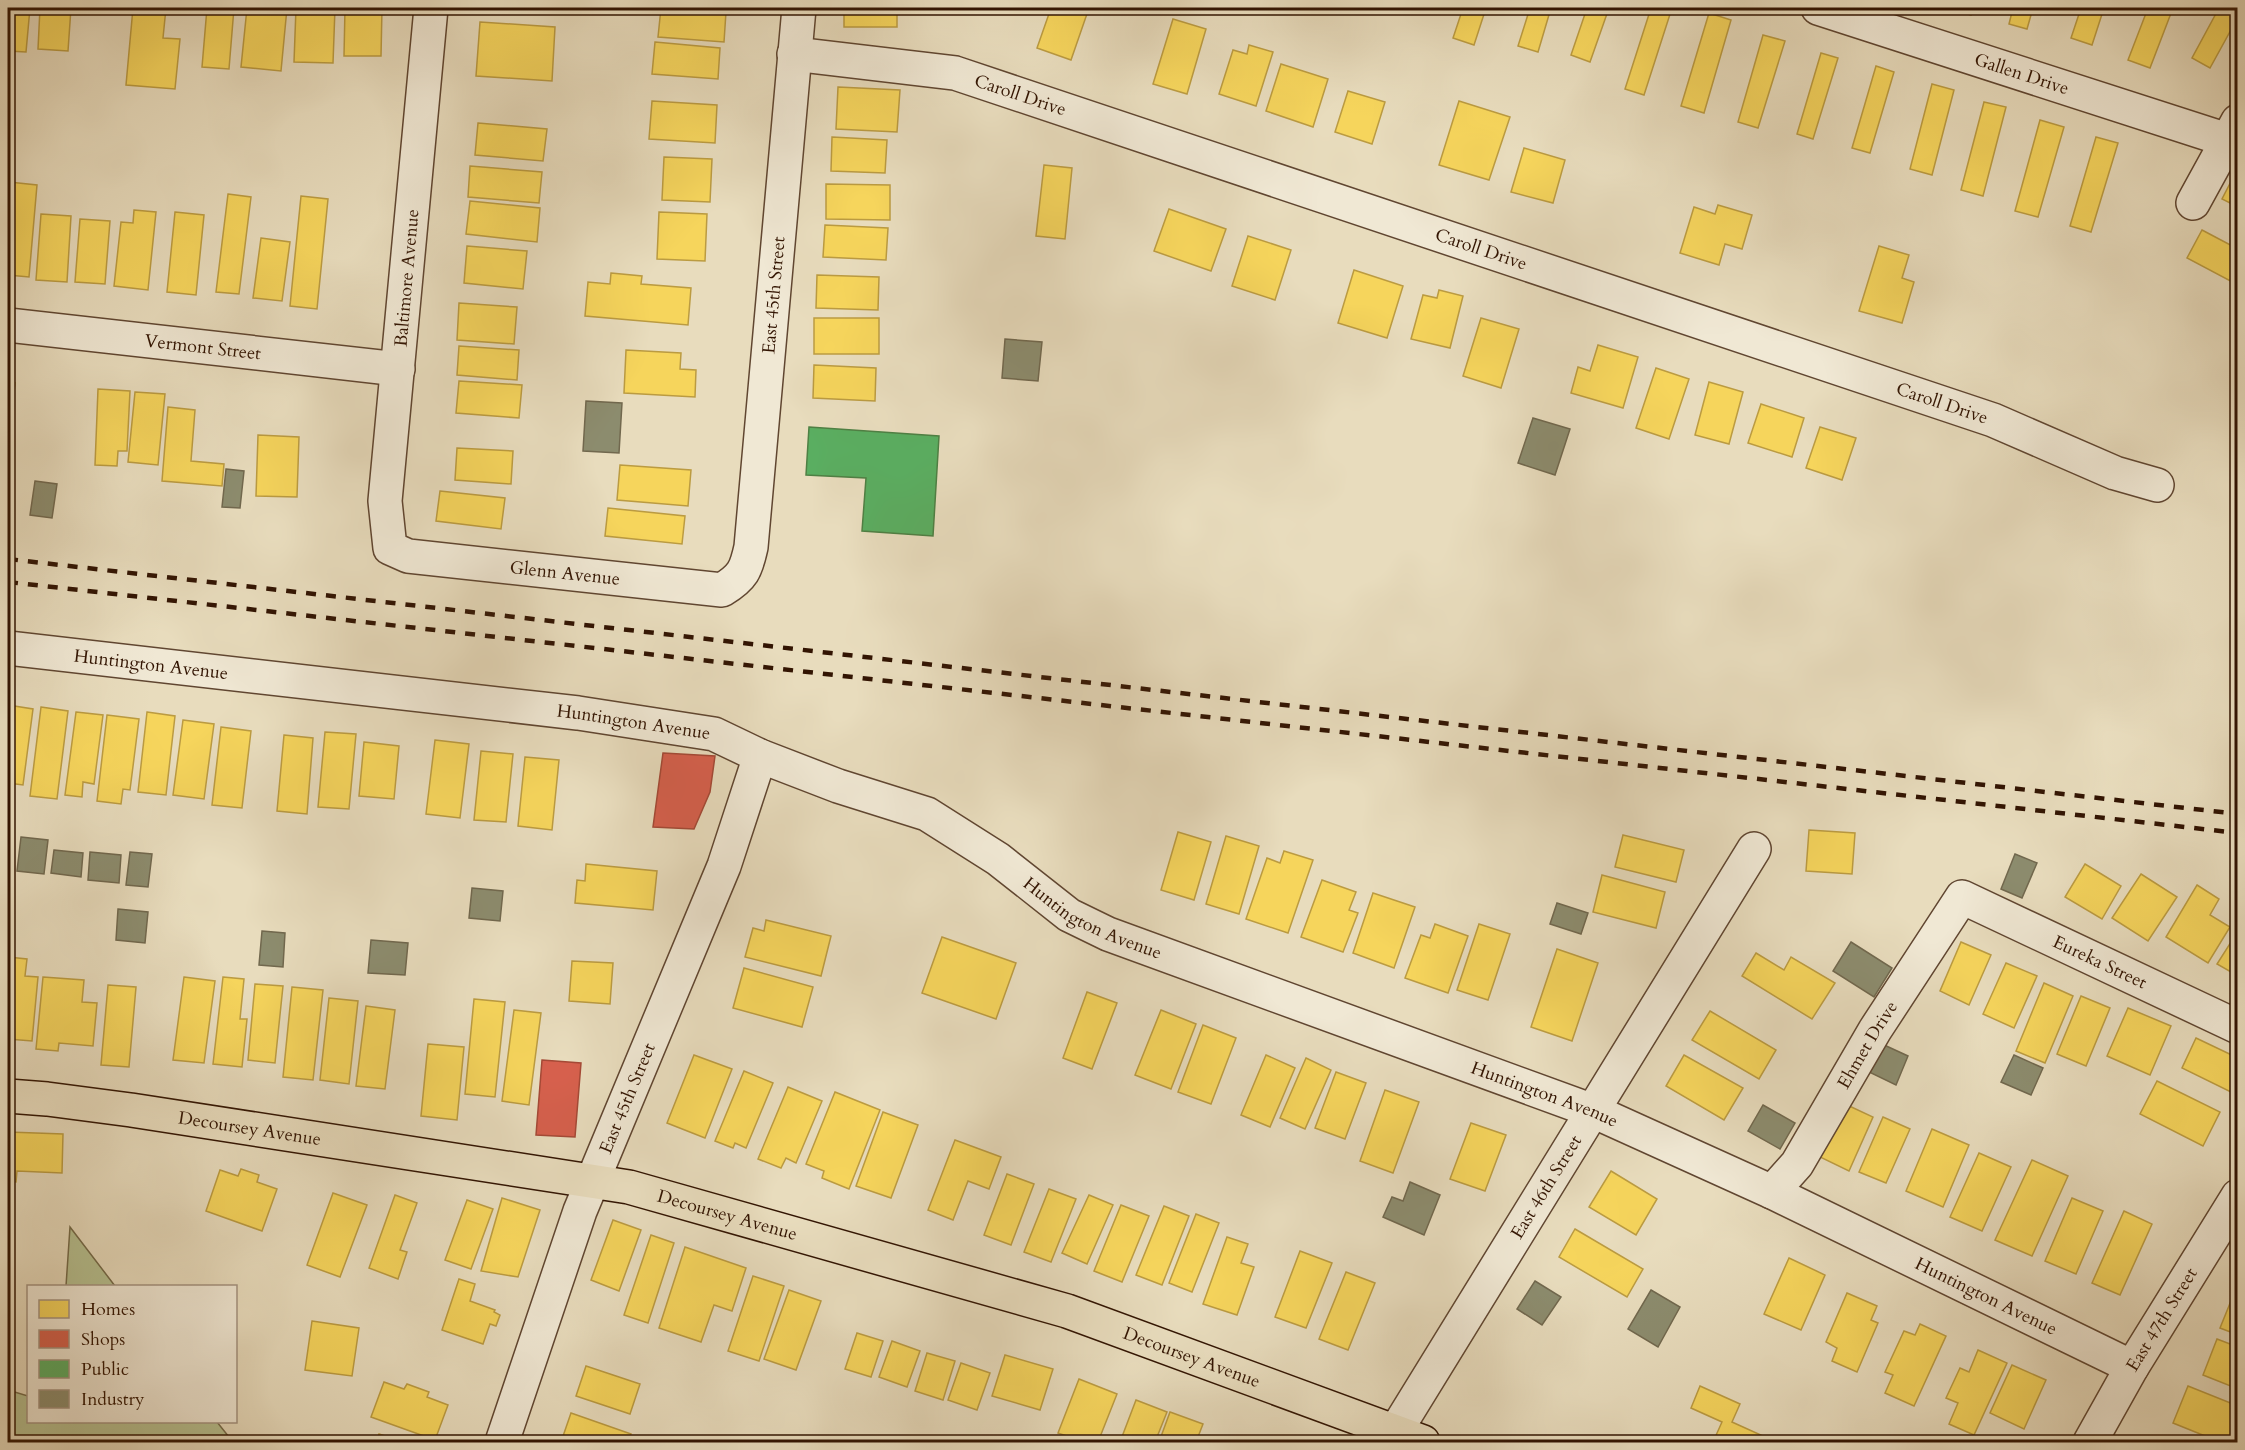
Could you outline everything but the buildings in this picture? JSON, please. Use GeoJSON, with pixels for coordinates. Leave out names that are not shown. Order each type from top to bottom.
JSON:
{"type":"FeatureCollection","features":[{"type":"Feature","properties":{"kind":"main road","name":"Decoursey Avenue"},"geometry":{"type":"LineString","coordinates":[[8,1096],[131,1110],[629,1187],[1067,1311],[1409,1437]]}},
{"type":"Feature","properties":{"kind":"street","name":"Baltimore Avenue"},"geometry":{"type":"LineString","coordinates":[[390,548],[385,501],[431,8]]}},
{"type":"Feature","properties":{"kind":"street","name":"East 45th Street"},"geometry":{"type":"LineString","coordinates":[[738,580],[747,566],[751,547],[799,8]]}},
{"type":"Feature","properties":{"kind":"street","name":"Gallen Drive"},"geometry":{"type":"LineString","coordinates":[[1818,8],[2232,131]]}},
{"type":"Feature","properties":{"kind":"street","name":"Caroll Drive"},"geometry":{"type":"LineString","coordinates":[[794,54],[955,73],[1983,417],[2115,472],[2157,485]]}},
{"type":"Feature","properties":{"kind":"street"},"geometry":{"type":"LineString","coordinates":[[2193,203],[2232,131]]}},
{"type":"Feature","properties":{"kind":"street","name":"Vermont Street"},"geometry":{"type":"LineString","coordinates":[[8,325],[398,369]]}},
{"type":"Feature","properties":{"kind":"street","name":"Glenn Avenue"},"geometry":{"type":"LineString","coordinates":[[390,548],[408,556],[722,590],[738,580]]}},
{"type":"Feature","properties":{"kind":"street","name":"Huntington Avenue"},"geometry":{"type":"LineString","coordinates":[[8,648],[578,713],[714,734],[760,756],[838,786],[927,814],[998,859],[1069,915],[1108,934],[1593,1111],[1772,1192],[2132,1367]]}},
{"type":"Feature","properties":{"kind":"street","name":"East 45th Street"},"geometry":{"type":"LineString","coordinates":[[502,1443],[546,1307],[591,1182],[724,866],[760,756]]}},
{"type":"Feature","properties":{"kind":"street","name":"East 46th Street"},"geometry":{"type":"LineString","coordinates":[[1409,1437],[1593,1111],[1754,849]]}},
{"type":"Feature","properties":{"kind":"street","name":"Eureka Street"},"geometry":{"type":"LineString","coordinates":[[1962,897],[2238,1027]]}},
{"type":"Feature","properties":{"kind":"street","name":"Ehmet Drive"},"geometry":{"type":"LineString","coordinates":[[1772,1192],[1797,1164],[1875,1030],[1962,897]]}},
{"type":"Feature","properties":{"kind":"street","name":"East 47th Street"},"geometry":{"type":"LineString","coordinates":[[2090,1443],[2132,1367],[2238,1196]]}},
{"type":"Feature","properties":{"kind":"green space"},"geometry":{"type":"Polygon","coordinates":[[[70,1227],[114,1285],[66,1285],[70,1227]]]}},
{"type":"Feature","properties":{"kind":"green space"},"geometry":{"type":"Polygon","coordinates":[[[8,1390],[27,1396],[27,1423],[218,1423],[233,1442],[8,1442],[8,1390]]]}},
{"type":"Feature","properties":{"kind":"railway"},"geometry":{"type":"LineString","coordinates":[[8,559],[2238,814]]}},
{"type":"Feature","properties":{"kind":"railway"},"geometry":{"type":"LineString","coordinates":[[8,582],[2238,833]]}}]}
